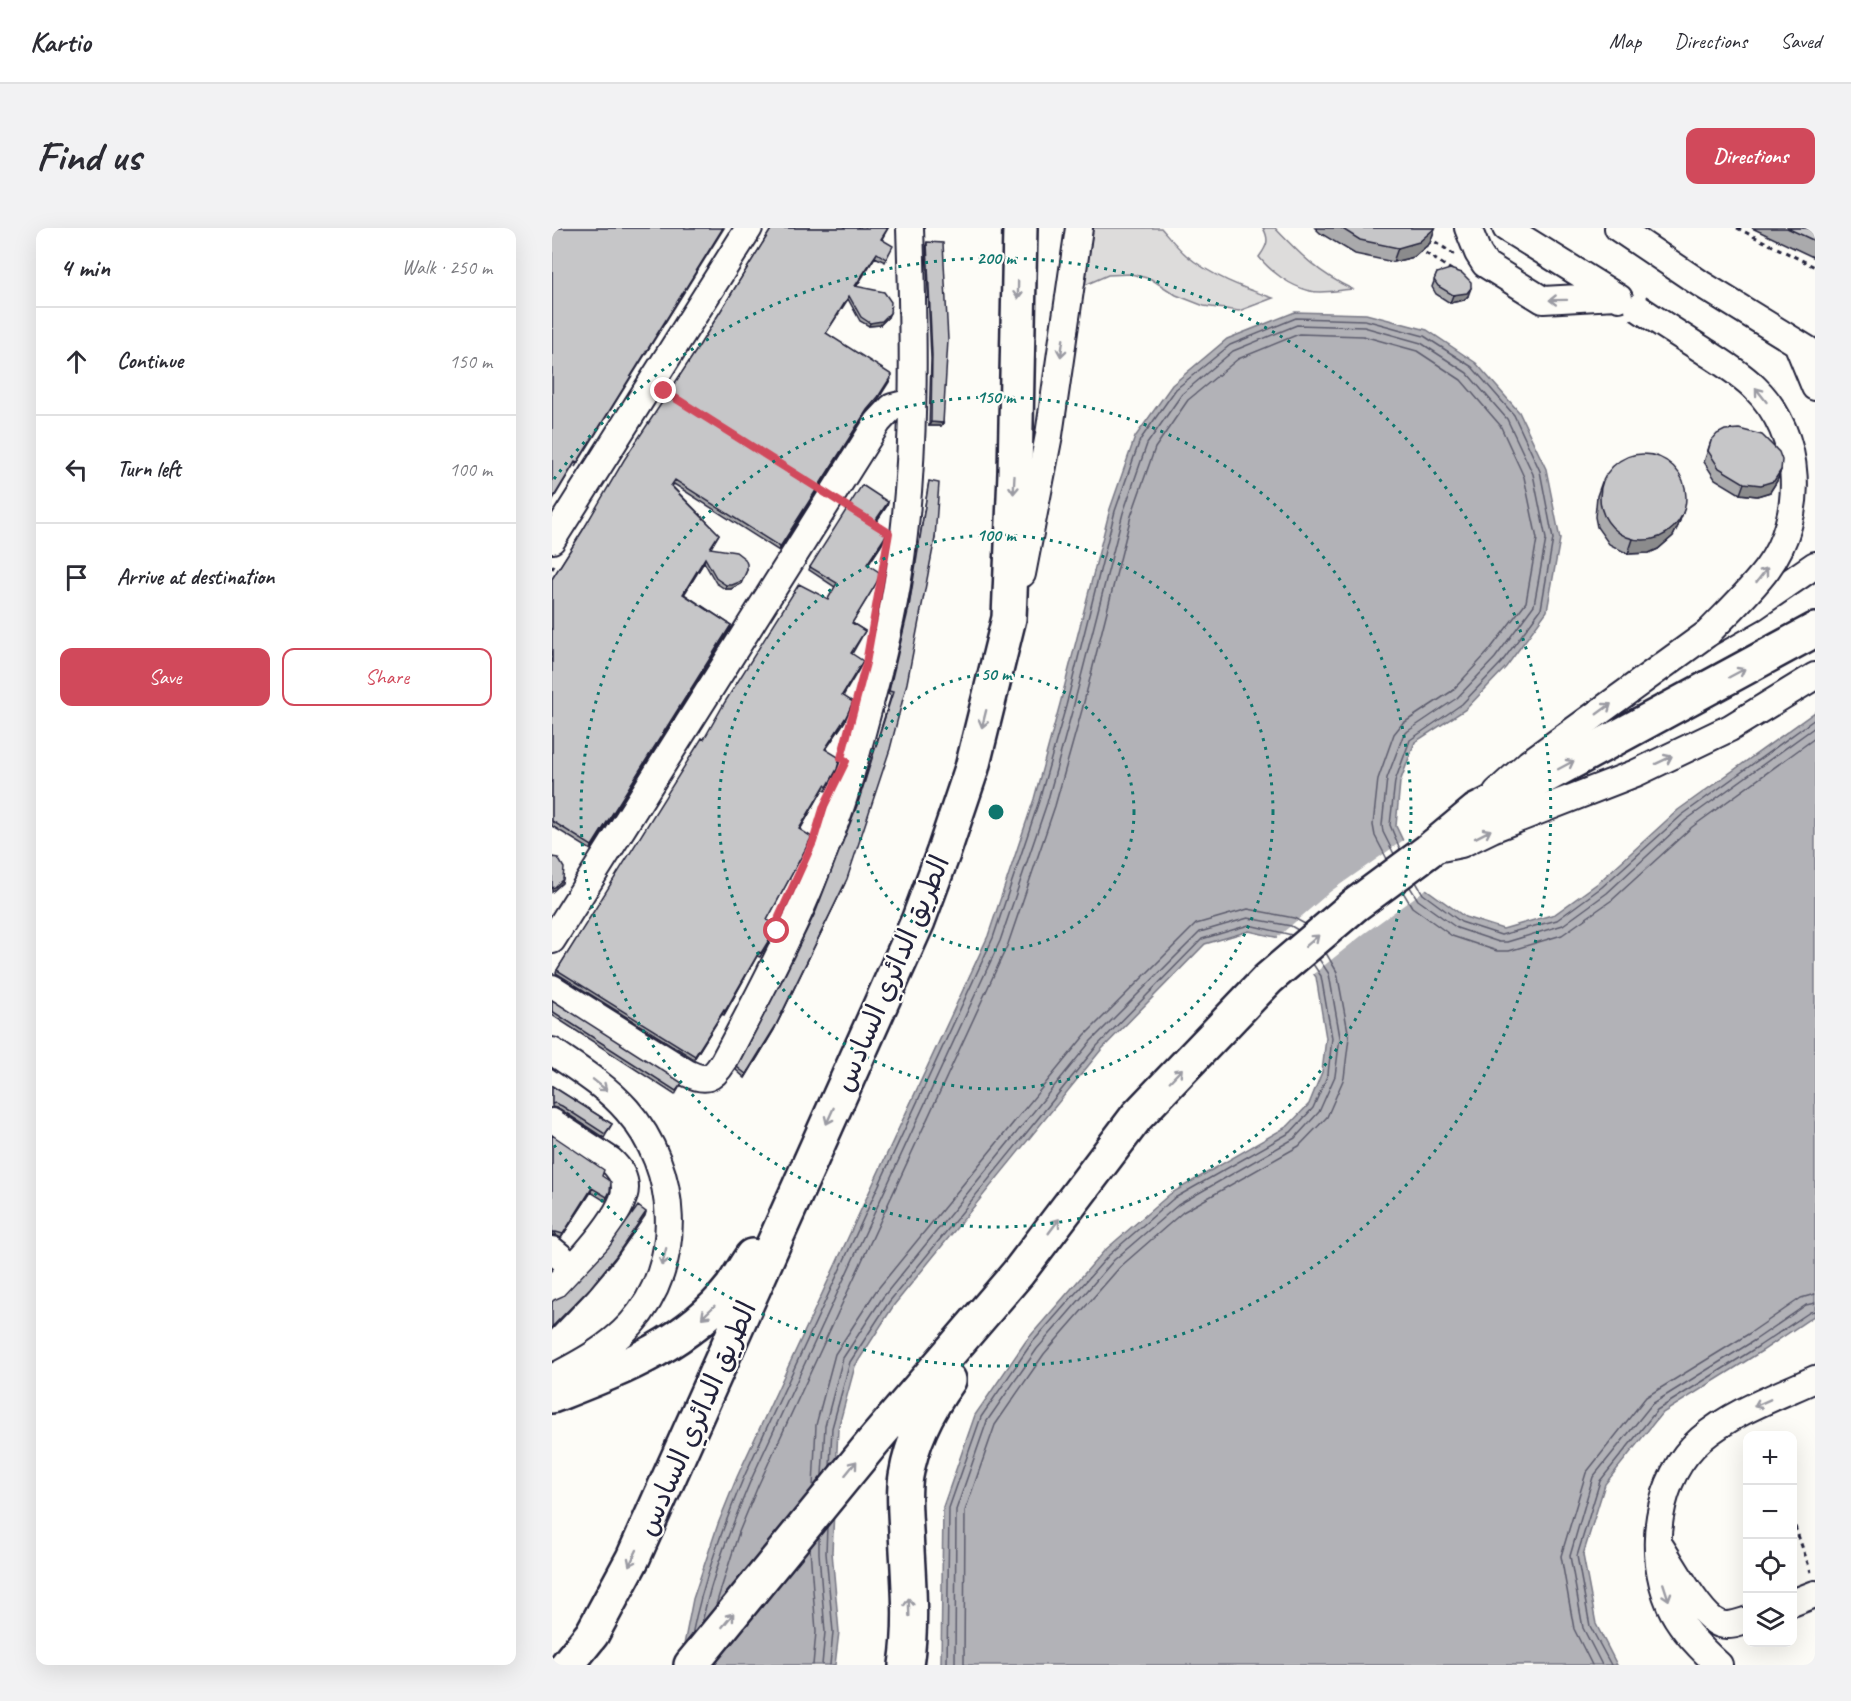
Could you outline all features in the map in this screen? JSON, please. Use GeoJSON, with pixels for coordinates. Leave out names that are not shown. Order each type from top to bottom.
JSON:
{"type":"FeatureCollection","features":[{"type":"Feature","properties":{"kind":"highway","name":"الطريق الدائري السادس"},"geometry":{"type":"LineString","coordinates":[[567,1665],[592,1634],[633,1558],[913,931],[944,851],[972,768],[1009,618],[1016,433],[1019,229]]}},
{"type":"Feature","properties":{"kind":"highway"},"geometry":{"type":"LineString","coordinates":[[691,1665],[873,1442],[1018,1273],[1137,1116],[1268,979],[1355,904],[1420,857],[1476,811],[1802,638]]}},
{"type":"Feature","properties":{"kind":"highway"},"geometry":{"type":"LineString","coordinates":[[552,1396],[654,1352],[682,1335],[701,1319],[732,1287],[802,1179]]}},
{"type":"Feature","properties":{"kind":"highway"},"geometry":{"type":"LineString","coordinates":[[906,1665],[910,1616],[905,1478],[913,1445],[927,1413],[986,1327],[1018,1273]]}},
{"type":"Feature","properties":{"kind":"lane"},"geometry":{"type":"LineString","coordinates":[[552,540],[749,228]]}},
{"type":"Feature","properties":{"kind":"lane"},"geometry":{"type":"LineString","coordinates":[[552,988],[687,1073],[699,1078],[708,1078],[719,1070],[794,926],[828,844],[856,759],[885,645],[899,574],[907,505],[912,402],[913,296],[909,228]]}},
{"type":"Feature","properties":{"kind":"lane"},"geometry":{"type":"LineString","coordinates":[[1009,618],[1023,570],[1049,435],[1079,228]]}},
{"type":"Feature","properties":{"kind":"lane"},"geometry":{"type":"LineString","coordinates":[[1468,228],[1485,264],[1542,300],[1627,302]]}},
{"type":"Feature","properties":{"kind":"lane"},"geometry":{"type":"LineString","coordinates":[[1506,228],[1730,368],[1756,389],[1776,416],[1788,442],[1792,464],[1793,507],[1786,532],[1778,551],[1757,582],[1708,633]]}},
{"type":"Feature","properties":{"kind":"lane"},"geometry":{"type":"LineString","coordinates":[[1618,228],[1701,284],[1806,349],[1815,387]]}},
{"type":"Feature","properties":{"kind":"lane"},"geometry":{"type":"LineString","coordinates":[[552,940],[878,422],[892,407],[912,402]]}},
{"type":"Feature","properties":{"kind":"lane"},"geometry":{"type":"LineString","coordinates":[[1476,811],[1529,763],[1708,633],[1754,607],[1815,565]]}},
{"type":"Feature","properties":{"kind":"lane"},"geometry":{"type":"LineString","coordinates":[[1420,857],[1461,844],[1492,829],[1636,773],[1730,728],[1815,676]]}},
{"type":"Feature","properties":{"kind":"lane"},"geometry":{"type":"LineString","coordinates":[[552,1051],[592,1078],[627,1111],[645,1136],[659,1162],[669,1205],[669,1228],[665,1255],[647,1300],[631,1323],[610,1343],[592,1357],[552,1378]]}},
{"type":"Feature","properties":{"kind":"lane"},"geometry":{"type":"LineString","coordinates":[[552,1122],[618,1167],[625,1186],[619,1210],[552,1289]]}},
{"type":"Feature","properties":{"kind":"lane"},"geometry":{"type":"LineString","coordinates":[[552,1250],[573,1267]]}},
{"type":"Feature","properties":{"kind":"lane"},"geometry":{"type":"LineString","coordinates":[[1719,1665],[1685,1630],[1670,1606],[1661,1578],[1657,1541],[1659,1515],[1672,1479],[1699,1441],[1742,1412],[1815,1379]]}},
{"type":"Feature","properties":{"kind":"lane"},"geometry":{"type":"LineString","coordinates":[[1657,1541],[1711,1619],[1728,1626],[1743,1622]]}},
{"type":"Feature","properties":{"kind":"lane"},"geometry":{"type":"LineString","coordinates":[[1797,1598],[1813,1584]]}},
{"type":"Feature","properties":{"kind":"path"},"geometry":{"type":"LineString","coordinates":[[1737,228],[1815,267]]}},
{"type":"Feature","properties":{"kind":"path"},"geometry":{"type":"LineString","coordinates":[[1423,234],[1458,256]]}},
{"type":"Feature","properties":{"kind":"path"},"geometry":{"type":"LineString","coordinates":[[1416,247],[1456,273]]}},
{"type":"Feature","properties":{"kind":"path"},"geometry":{"type":"LineString","coordinates":[[1797,1534],[1813,1584]]}},
{"type":"Feature","properties":{"kind":"shaded area"},"geometry":{"type":"Polygon","coordinates":[[[1093,228],[1161,228],[1186,255],[1206,269],[1239,286],[1273,298],[1239,311],[1204,306],[1176,295],[1151,279],[1131,274],[1108,275],[1085,285],[1093,228]]]}},
{"type":"Feature","properties":{"kind":"shaded area"},"geometry":{"type":"Polygon","coordinates":[[[1263,228],[1275,228],[1310,263],[1329,277],[1352,289],[1315,292],[1295,286],[1282,278],[1259,257],[1267,243],[1263,228]]]}},
{"type":"Feature","properties":{"kind":"water"},"geometry":{"type":"Polygon","coordinates":[[[1295,312],[1366,314],[1427,330],[1476,363],[1519,412],[1546,469],[1560,539],[1547,611],[1506,667],[1466,709],[1415,742],[1400,782],[1396,826],[1426,889],[1465,917],[1503,929],[1555,914],[1598,883],[1678,810],[1815,712],[1815,1315],[1661,1414],[1605,1484],[1583,1555],[1596,1624],[1617,1665],[941,1665],[943,1507],[975,1415],[1026,1341],[1104,1251],[1170,1194],[1288,1126],[1309,1104],[1322,1072],[1326,1038],[1316,977],[1288,940],[1249,931],[1205,944],[1101,1050],[894,1305],[855,1366],[838,1429],[832,1552],[839,1632],[835,1665],[680,1665],[693,1599],[718,1524],[737,1477],[988,936],[1034,799],[1110,509],[1135,437],[1172,385],[1227,339],[1295,312]]]}},
{"type":"Feature","properties":{"kind":"pier"},"geometry":{"type":"Polygon","coordinates":[[[1405,839],[1429,887],[1365,933],[1311,976],[1287,942],[1274,940],[1331,891],[1405,839]]]}},
{"type":"Feature","properties":{"kind":"building"},"geometry":{"type":"Polygon","coordinates":[[[552,228],[723,228],[552,500],[552,228]]]}},
{"type":"Feature","properties":{"kind":"building"},"geometry":{"type":"Polygon","coordinates":[[[772,228],[888,228],[881,239],[893,246],[886,259],[877,253],[855,286],[884,292],[891,302],[890,313],[882,321],[870,323],[861,317],[849,296],[826,333],[892,375],[867,410],[780,547],[675,480],[671,486],[719,534],[710,548],[736,552],[745,559],[747,570],[742,581],[726,585],[717,579],[705,558],[683,594],[731,625],[592,846],[552,821],[552,579],[624,460],[696,351],[772,228]]]}},
{"type":"Feature","properties":{"kind":"building"},"geometry":{"type":"Polygon","coordinates":[[[1341,228],[1435,228],[1419,242],[1398,248],[1360,240],[1341,228]]]}},
{"type":"Feature","properties":{"kind":"building"},"geometry":{"type":"Polygon","coordinates":[[[1787,228],[1815,228],[1815,241],[1787,228]]]}},
{"type":"Feature","properties":{"kind":"building"},"geometry":{"type":"Polygon","coordinates":[[[927,242],[943,243],[948,340],[943,423],[931,422],[932,355],[927,242]]]}},
{"type":"Feature","properties":{"kind":"building"},"geometry":{"type":"Polygon","coordinates":[[[1450,269],[1462,273],[1471,282],[1471,288],[1467,293],[1453,295],[1438,286],[1434,280],[1437,273],[1450,269]]]}},
{"type":"Feature","properties":{"kind":"building"},"geometry":{"type":"Polygon","coordinates":[[[1739,429],[1762,435],[1779,452],[1782,460],[1781,470],[1774,481],[1761,485],[1744,483],[1719,468],[1708,451],[1711,441],[1725,430],[1739,429]]]}},
{"type":"Feature","properties":{"kind":"building"},"geometry":{"type":"Polygon","coordinates":[[[1643,454],[1659,458],[1673,467],[1682,481],[1686,497],[1682,513],[1673,527],[1659,536],[1643,540],[1627,536],[1613,527],[1604,513],[1600,497],[1604,481],[1613,467],[1627,458],[1643,454]]]}},
{"type":"Feature","properties":{"kind":"building"},"geometry":{"type":"Polygon","coordinates":[[[929,481],[939,483],[935,538],[907,683],[890,749],[847,879],[775,1027],[746,1074],[737,1067],[816,911],[858,803],[893,692],[889,691],[909,607],[929,481]]]}},
{"type":"Feature","properties":{"kind":"building"},"geometry":{"type":"Polygon","coordinates":[[[862,485],[888,502],[873,524],[887,534],[867,564],[882,574],[852,623],[865,631],[851,653],[863,661],[842,695],[853,702],[825,749],[840,758],[837,769],[799,829],[812,837],[767,920],[776,926],[695,1056],[557,970],[702,738],[704,739],[799,584],[828,599],[837,583],[810,567],[862,485]]]}},
{"type":"Feature","properties":{"kind":"building"},"geometry":{"type":"Polygon","coordinates":[[[552,857],[558,858],[564,868],[563,879],[552,888],[552,857]]]}},
{"type":"Feature","properties":{"kind":"building"},"geometry":{"type":"Polygon","coordinates":[[[552,1000],[682,1083],[676,1091],[552,1011],[552,1000]]]}},
{"type":"Feature","properties":{"kind":"building"},"geometry":{"type":"Polygon","coordinates":[[[552,1086],[612,1124],[605,1134],[562,1106],[552,1104],[552,1086]]]}},
{"type":"Feature","properties":{"kind":"building"},"geometry":{"type":"Polygon","coordinates":[[[552,1135],[604,1170],[602,1176],[611,1182],[607,1197],[592,1188],[563,1234],[552,1232],[552,1135]]]}},
{"type":"Feature","properties":{"kind":"building"},"geometry":{"type":"Polygon","coordinates":[[[638,1206],[646,1212],[616,1256],[590,1288],[552,1327],[552,1302],[563,1296],[609,1247],[638,1206]]]}},
{"type":"Feature","properties":{"kind":"route"},"geometry":{"type":"LineString","coordinates":[[664,391],[889,533],[866,663],[841,758],[846,761],[824,806],[813,842],[779,917],[777,931]]}}]}
